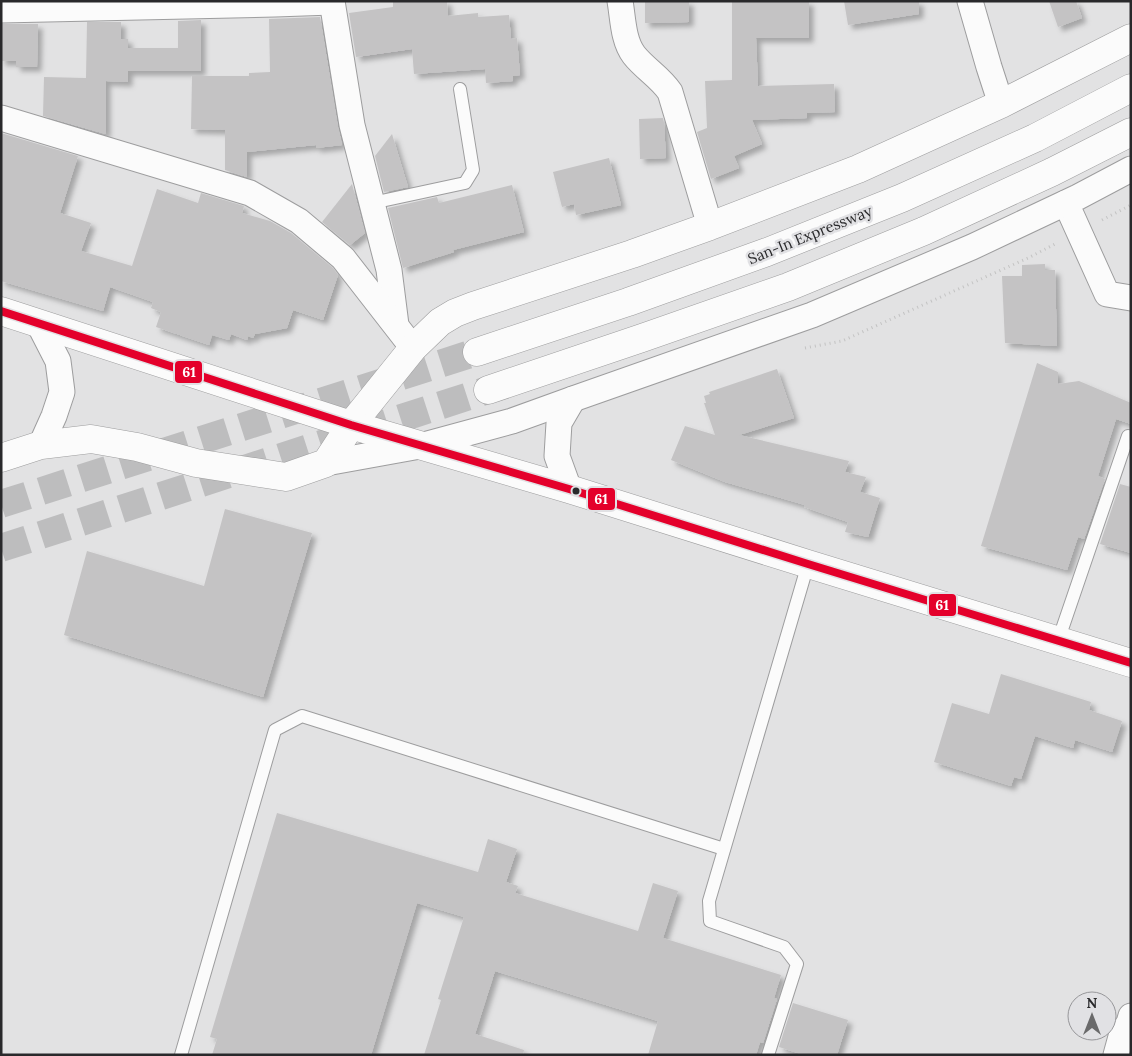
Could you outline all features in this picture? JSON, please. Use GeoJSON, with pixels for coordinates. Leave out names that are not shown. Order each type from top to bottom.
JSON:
{"type":"FeatureCollection","features":[{"type":"Feature","properties":{"kind":"main road"},"geometry":{"type":"LineString","coordinates":[[1,458],[40,445],[91,439],[137,447],[196,462],[286,477],[326,462],[351,425],[413,348],[440,322],[455,313],[632,254],[858,169],[1001,104],[1131,38]]}},
{"type":"Feature","properties":{"kind":"main road","name":"San-In Expressway"},"geometry":{"type":"LineString","coordinates":[[477,352],[628,302],[821,231],[902,198],[1035,138],[1131,88]]}},
{"type":"Feature","properties":{"kind":"main road"},"geometry":{"type":"LineString","coordinates":[[488,390],[788,287],[924,231],[1052,172],[1131,132]]}},
{"type":"Feature","properties":{"kind":"main road"},"geometry":{"type":"LineString","coordinates":[[1,311],[351,425],[569,489],[1131,663]]}},
{"type":"Feature","properties":{"kind":"street"},"geometry":{"type":"LineString","coordinates":[[620,1],[628,42],[633,53],[664,82],[670,92],[710,226]]}},
{"type":"Feature","properties":{"kind":"street"},"geometry":{"type":"LineString","coordinates":[[970,1],[1001,104]]}},
{"type":"Feature","properties":{"kind":"street"},"geometry":{"type":"LineString","coordinates":[[1,10],[145,4],[332,2],[352,125],[389,270],[396,325]]}},
{"type":"Feature","properties":{"kind":"street"},"geometry":{"type":"LineString","coordinates":[[1,118],[250,193],[299,221],[343,258],[413,348]]}},
{"type":"Feature","properties":{"kind":"street"},"geometry":{"type":"LineString","coordinates":[[326,462],[420,446],[512,421],[812,315],[972,248],[1066,203],[1131,169]]}},
{"type":"Feature","properties":{"kind":"street"},"geometry":{"type":"LineString","coordinates":[[1066,203],[1107,294],[1131,298]]}},
{"type":"Feature","properties":{"kind":"street"},"geometry":{"type":"LineString","coordinates":[[39,324],[58,361],[62,392],[54,416],[40,445]]}},
{"type":"Feature","properties":{"kind":"street"},"geometry":{"type":"LineString","coordinates":[[569,489],[556,456],[559,423],[573,398]]}},
{"type":"Feature","properties":{"kind":"street"},"geometry":{"type":"LineString","coordinates":[[1116,1055],[1122,1033],[1129,1023],[1131,1016]]}},
{"type":"Feature","properties":{"kind":"lane"},"geometry":{"type":"LineString","coordinates":[[372,204],[465,183],[473,170],[460,89]]}},
{"type":"Feature","properties":{"kind":"lane"},"geometry":{"type":"LineString","coordinates":[[1058,641],[1128,436]]}},
{"type":"Feature","properties":{"kind":"lane"},"geometry":{"type":"LineString","coordinates":[[768,1055],[797,964],[784,948],[710,921],[709,901],[808,564]]}},
{"type":"Feature","properties":{"kind":"lane"},"geometry":{"type":"LineString","coordinates":[[181,1055],[275,730],[302,716],[724,849]]}},
{"type":"Feature","properties":{"kind":"building"},"geometry":{"type":"Polygon","coordinates":[[[393,1],[447,1],[448,16],[478,13],[478,17],[509,15],[511,39],[517,38],[520,75],[513,76],[513,81],[486,83],[485,69],[414,74],[412,49],[356,57],[349,13],[393,7],[393,1]]]}},
{"type":"Feature","properties":{"kind":"building"},"geometry":{"type":"Polygon","coordinates":[[[645,1],[689,1],[689,22],[645,23],[645,1]]]}},
{"type":"Feature","properties":{"kind":"building"},"geometry":{"type":"Polygon","coordinates":[[[732,1],[809,1],[809,38],[756,38],[758,86],[834,84],[835,112],[807,113],[807,118],[752,120],[762,144],[734,156],[739,168],[711,179],[697,132],[707,128],[705,81],[732,80],[732,1]]]}},
{"type":"Feature","properties":{"kind":"building"},"geometry":{"type":"Polygon","coordinates":[[[844,1],[919,1],[919,14],[848,25],[844,1]]]}},
{"type":"Feature","properties":{"kind":"building"},"geometry":{"type":"Polygon","coordinates":[[[1049,1],[1076,1],[1082,18],[1058,27],[1049,1]]]}},
{"type":"Feature","properties":{"kind":"building"},"geometry":{"type":"Polygon","coordinates":[[[320,17],[342,145],[316,148],[316,145],[247,152],[247,177],[225,170],[225,130],[191,129],[192,76],[249,76],[249,73],[270,72],[269,19],[320,17]]]}},
{"type":"Feature","properties":{"kind":"building"},"geometry":{"type":"Polygon","coordinates":[[[201,20],[201,71],[128,71],[128,82],[106,81],[106,134],[43,116],[44,77],[86,78],[87,22],[121,22],[121,39],[128,39],[128,48],[178,48],[178,21],[201,20]]]}},
{"type":"Feature","properties":{"kind":"building"},"geometry":{"type":"Polygon","coordinates":[[[1,24],[38,24],[37,67],[16,67],[16,61],[1,61],[1,24]]]}},
{"type":"Feature","properties":{"kind":"building"},"geometry":{"type":"Polygon","coordinates":[[[663,118],[666,158],[640,159],[639,119],[663,118]]]}},
{"type":"Feature","properties":{"kind":"building"},"geometry":{"type":"Polygon","coordinates":[[[1,133],[78,156],[60,213],[91,223],[81,251],[132,266],[157,189],[198,203],[201,193],[244,206],[242,213],[270,221],[291,233],[333,268],[338,275],[323,320],[293,310],[287,328],[255,334],[253,338],[248,336],[247,340],[231,334],[229,340],[212,335],[209,345],[156,327],[161,312],[151,308],[153,302],[110,287],[103,311],[1,281],[1,133]]]}},
{"type":"Feature","properties":{"kind":"building"},"geometry":{"type":"Polygon","coordinates":[[[392,134],[408,187],[384,192],[375,156],[392,134]]]}},
{"type":"Feature","properties":{"kind":"building"},"geometry":{"type":"Polygon","coordinates":[[[609,158],[621,205],[576,215],[574,204],[562,207],[553,172],[609,158]]]}},
{"type":"Feature","properties":{"kind":"building"},"geometry":{"type":"Polygon","coordinates":[[[352,184],[365,233],[350,245],[322,222],[352,184]]]}},
{"type":"Feature","properties":{"kind":"building"},"geometry":{"type":"Polygon","coordinates":[[[512,185],[524,232],[453,250],[454,252],[403,268],[388,208],[437,197],[439,203],[512,185]]]}},
{"type":"Feature","properties":{"kind":"building"},"geometry":{"type":"Polygon","coordinates":[[[1045,264],[1045,270],[1055,270],[1057,346],[1005,343],[1002,276],[1022,276],[1022,265],[1045,264]]]}},
{"type":"Feature","properties":{"kind":"building"},"geometry":{"type":"Polygon","coordinates":[[[1037,363],[1058,372],[1058,384],[1079,381],[1131,403],[1131,424],[1116,419],[1098,476],[1105,479],[1084,539],[1078,537],[1067,570],[981,546],[1037,363]]]}},
{"type":"Feature","properties":{"kind":"building"},"geometry":{"type":"Polygon","coordinates":[[[777,369],[794,418],[739,435],[849,461],[845,472],[866,477],[860,492],[880,498],[868,537],[845,532],[848,522],[804,507],[805,505],[725,482],[671,460],[685,426],[715,435],[704,403],[706,403],[704,396],[710,394],[709,392],[777,369]]]}},
{"type":"Feature","properties":{"kind":"building"},"geometry":{"type":"Polygon","coordinates":[[[1120,484],[1131,487],[1131,553],[1100,544],[1120,484]]]}},
{"type":"Feature","properties":{"kind":"building"},"geometry":{"type":"Polygon","coordinates":[[[225,509],[312,533],[263,697],[64,635],[87,551],[204,586],[225,509]]]}},
{"type":"Feature","properties":{"kind":"building"},"geometry":{"type":"Polygon","coordinates":[[[1001,674],[1091,702],[1089,710],[1122,721],[1112,752],[1075,740],[1073,748],[1035,736],[1021,779],[1014,777],[1011,786],[934,762],[952,703],[989,714],[1001,674]]]}},
{"type":"Feature","properties":{"kind":"building"},"geometry":{"type":"Polygon","coordinates":[[[277,813],[478,872],[488,839],[517,849],[506,882],[518,886],[515,893],[638,931],[653,883],[678,891],[663,938],[781,975],[774,998],[777,999],[763,1043],[760,1042],[756,1055],[648,1055],[658,1021],[495,971],[475,1034],[524,1050],[523,1055],[424,1055],[441,1000],[438,999],[464,917],[417,903],[371,1055],[212,1055],[217,1039],[210,1037],[277,813]]]}},
{"type":"Feature","properties":{"kind":"building"},"geometry":{"type":"Polygon","coordinates":[[[793,1003],[848,1020],[837,1055],[804,1055],[779,1047],[793,1003]]]}},
{"type":"Feature","properties":{"kind":"tunnel"},"geometry":{"type":"LineString","coordinates":[[1,504],[477,352]]}},
{"type":"Feature","properties":{"kind":"tunnel"},"geometry":{"type":"LineString","coordinates":[[1,548],[488,390]]}},
{"type":"Feature","properties":{"kind":"transit line","name":"61"},"geometry":{"type":"LineString","coordinates":[[1,311],[351,425],[569,489],[1131,663]]}}]}
